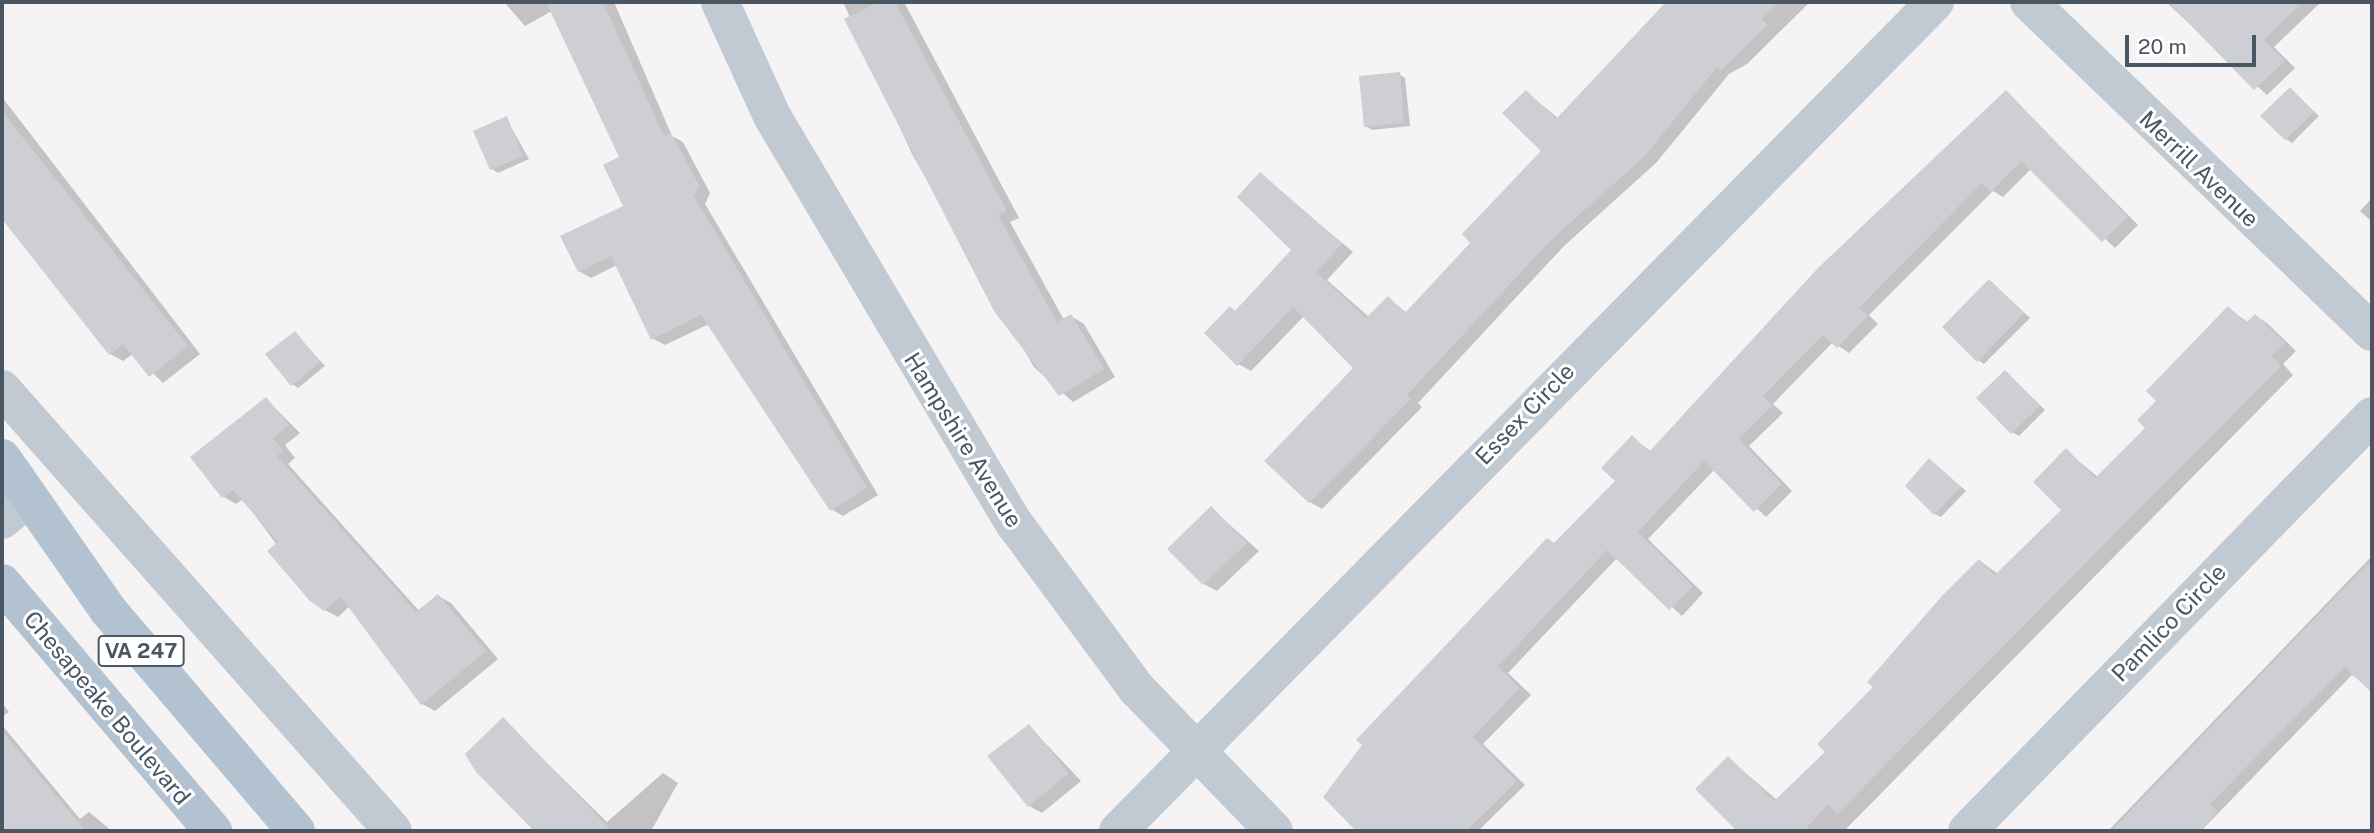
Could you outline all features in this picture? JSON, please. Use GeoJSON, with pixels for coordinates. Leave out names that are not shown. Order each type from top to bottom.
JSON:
{"type":"FeatureCollection","features":[{"type":"Feature","properties":{"kind":"main road","name":"VA 247"},"geometry":{"type":"LineString","coordinates":[[2,458],[15,509],[108,610],[296,831]]}},
{"type":"Feature","properties":{"kind":"main road","name":"Chesapeake Boulevard"},"geometry":{"type":"LineString","coordinates":[[2,583],[213,831]]}},
{"type":"Feature","properties":{"kind":"street","name":"Hampshire Avenue"},"geometry":{"type":"LineString","coordinates":[[720,2],[772,116],[961,443],[1129,678],[1194,754],[1274,831]]}},
{"type":"Feature","properties":{"kind":"street","name":"Essex Circle"},"geometry":{"type":"LineString","coordinates":[[1118,831],[1935,2]]}},
{"type":"Feature","properties":{"kind":"street","name":"Merrill Avenue"},"geometry":{"type":"LineString","coordinates":[[2029,2],[2372,332]]}},
{"type":"Feature","properties":{"kind":"street"},"geometry":{"type":"LineString","coordinates":[[2,389],[393,831]]}},
{"type":"Feature","properties":{"kind":"street","name":"Pamlico Circle"},"geometry":{"type":"LineString","coordinates":[[1967,831],[2372,416]]}},
{"type":"Feature","properties":{"kind":"building"},"geometry":{"type":"Polygon","coordinates":[[[546,2],[603,2],[664,136],[671,133],[699,185],[694,196],[867,488],[830,511],[701,315],[651,340],[611,256],[578,272],[560,236],[623,206],[603,165],[619,157],[546,2]]]}},
{"type":"Feature","properties":{"kind":"building"},"geometry":{"type":"Polygon","coordinates":[[[879,2],[895,2],[1007,211],[998,215],[1057,322],[1071,314],[1104,369],[1059,396],[994,311],[844,19],[879,2]]]}},
{"type":"Feature","properties":{"kind":"building"},"geometry":{"type":"Polygon","coordinates":[[[1666,2],[1779,2],[1762,19],[1768,25],[1720,71],[1717,67],[1644,157],[1552,239],[1407,395],[1411,399],[1309,503],[1264,461],[1353,368],[1293,307],[1237,366],[1204,333],[1230,306],[1235,311],[1291,250],[1237,197],[1260,172],[1342,244],[1316,272],[1366,318],[1388,296],[1405,313],[1470,243],[1462,234],[1541,151],[1502,113],[1526,90],[1556,119],[1666,2]]]}},
{"type":"Feature","properties":{"kind":"building"},"geometry":{"type":"Polygon","coordinates":[[[2168,2],[2303,2],[2264,40],[2285,61],[2254,90],[2168,2]]]}},
{"type":"Feature","properties":{"kind":"building"},"geometry":{"type":"Polygon","coordinates":[[[1400,72],[1404,123],[1364,127],[1359,76],[1400,72]]]}},
{"type":"Feature","properties":{"kind":"building"},"geometry":{"type":"Polygon","coordinates":[[[2290,87],[2314,112],[2285,140],[2260,116],[2290,87]]]}},
{"type":"Feature","properties":{"kind":"building"},"geometry":{"type":"Polygon","coordinates":[[[2006,90],[2128,217],[2102,242],[2021,161],[1991,192],[1982,183],[1859,308],[1868,316],[1837,348],[1823,335],[1763,396],[1772,406],[1739,439],[1782,484],[1754,512],[1704,461],[1638,532],[1693,586],[1669,610],[1607,550],[1498,666],[1520,688],[1473,737],[1517,781],[1466,831],[1356,831],[1323,797],[1362,745],[1356,740],[1547,538],[1554,543],[1615,481],[1601,468],[1632,435],[1649,452],[1818,268],[2006,90]]]}},
{"type":"Feature","properties":{"kind":"building"},"geometry":{"type":"Polygon","coordinates":[[[2,111],[188,346],[149,377],[123,344],[109,355],[2,219],[2,111]]]}},
{"type":"Feature","properties":{"kind":"building"},"geometry":{"type":"Polygon","coordinates":[[[507,116],[523,156],[490,170],[473,131],[507,116]]]}},
{"type":"Feature","properties":{"kind":"building"},"geometry":{"type":"Polygon","coordinates":[[[1989,279],[2024,313],[1977,362],[1942,327],[1989,279]]]}},
{"type":"Feature","properties":{"kind":"building"},"geometry":{"type":"Polygon","coordinates":[[[2228,306],[2246,323],[2255,314],[2285,343],[2271,356],[2281,366],[1837,814],[1828,804],[1804,831],[1737,831],[1695,789],[1728,756],[1774,801],[1825,752],[1817,744],[1873,687],[1867,682],[1942,596],[1979,559],[1995,575],[2061,510],[2033,482],[2066,448],[2095,478],[2145,428],[2137,420],[2156,401],[2146,391],[2228,306]]]}},
{"type":"Feature","properties":{"kind":"building"},"geometry":{"type":"Polygon","coordinates":[[[295,331],[320,362],[291,386],[265,354],[295,331]]]}},
{"type":"Feature","properties":{"kind":"building"},"geometry":{"type":"Polygon","coordinates":[[[2005,370],[2040,406],[2011,434],[1976,398],[2005,370]]]}},
{"type":"Feature","properties":{"kind":"building"},"geometry":{"type":"Polygon","coordinates":[[[266,397],[289,425],[273,438],[283,451],[277,456],[416,612],[438,594],[486,651],[421,705],[341,597],[324,611],[310,601],[267,551],[278,542],[233,490],[222,498],[190,457],[266,397]]]}},
{"type":"Feature","properties":{"kind":"building"},"geometry":{"type":"Polygon","coordinates":[[[1929,458],[1961,487],[1934,515],[1905,486],[1929,458]]]}},
{"type":"Feature","properties":{"kind":"building"},"geometry":{"type":"Polygon","coordinates":[[[1211,506],[1247,543],[1203,585],[1167,549],[1211,506]]]}},
{"type":"Feature","properties":{"kind":"building"},"geometry":{"type":"Polygon","coordinates":[[[2372,559],[2372,693],[2345,667],[2210,804],[2218,812],[2200,831],[2111,831],[2372,559]]]}},
{"type":"Feature","properties":{"kind":"building"},"geometry":{"type":"Polygon","coordinates":[[[503,717],[612,831],[534,831],[476,772],[465,754],[503,717]]]}},
{"type":"Feature","properties":{"kind":"building"},"geometry":{"type":"Polygon","coordinates":[[[1029,724],[1069,773],[1028,807],[987,756],[1029,724]]]}},
{"type":"Feature","properties":{"kind":"building"},"geometry":{"type":"Polygon","coordinates":[[[2,731],[86,831],[2,831],[2,731]]]}}]}
